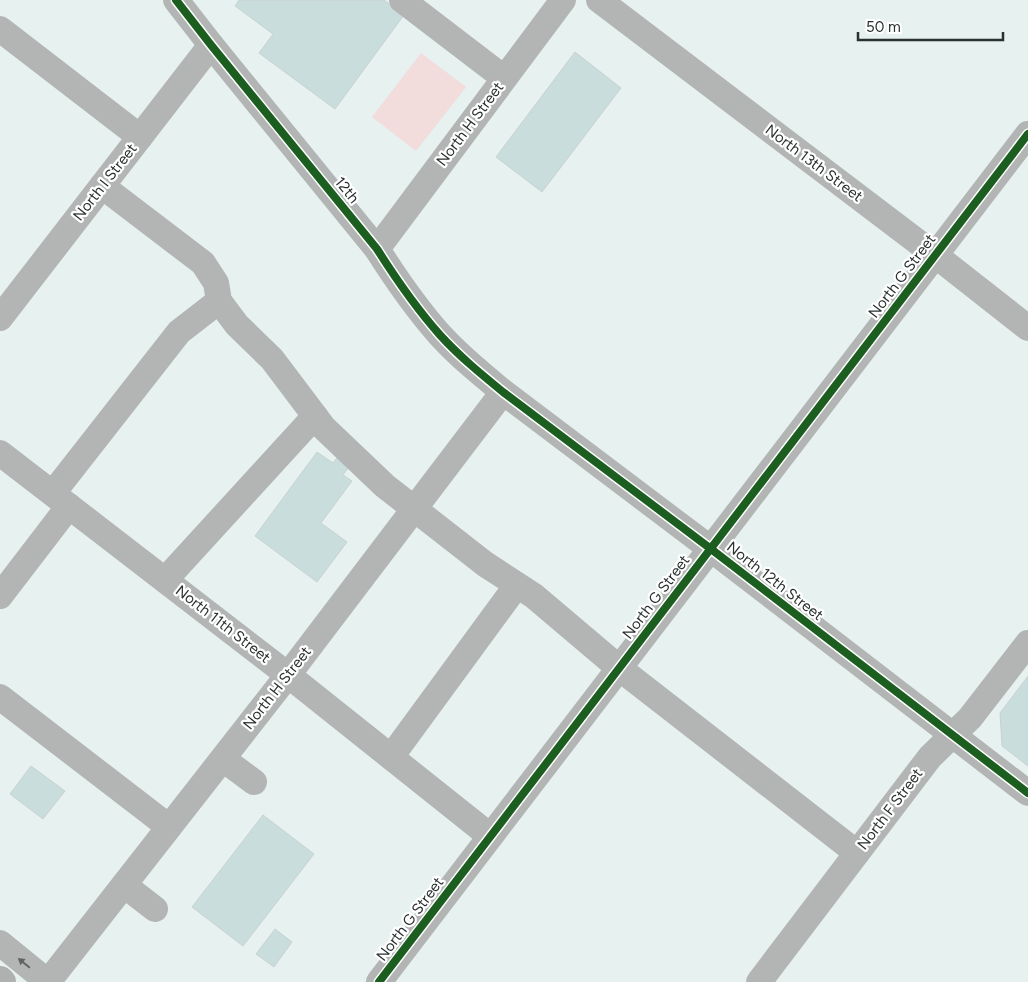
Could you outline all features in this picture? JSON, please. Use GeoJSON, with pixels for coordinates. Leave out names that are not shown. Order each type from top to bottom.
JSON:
{"type":"FeatureCollection","features":[{"type":"Feature","properties":{"kind":"street","name":"12th"},"geometry":{"type":"LineString","coordinates":[[176,0],[210,45],[377,249],[397,281],[441,335],[502,392]]}},
{"type":"Feature","properties":{"kind":"street"},"geometry":{"type":"LineString","coordinates":[[402,0],[504,78]]}},
{"type":"Feature","properties":{"kind":"street","name":"North H Street"},"geometry":{"type":"LineString","coordinates":[[377,249],[563,0]]}},
{"type":"Feature","properties":{"kind":"street","name":"North 13th Street"},"geometry":{"type":"LineString","coordinates":[[599,0],[935,255],[1028,328]]}},
{"type":"Feature","properties":{"kind":"street"},"geometry":{"type":"LineString","coordinates":[[0,29],[140,137]]}},
{"type":"Feature","properties":{"kind":"street","name":"North I Street"},"geometry":{"type":"LineString","coordinates":[[0,318],[210,45]]}},
{"type":"Feature","properties":{"kind":"street","name":"North G Street"},"geometry":{"type":"LineString","coordinates":[[379,982],[1028,134]]}},
{"type":"Feature","properties":{"kind":"street"},"geometry":{"type":"LineString","coordinates":[[102,186],[203,263],[216,283],[219,301],[237,325],[272,359],[324,428],[386,486],[485,564],[534,596],[619,668],[857,853]]}},
{"type":"Feature","properties":{"kind":"street"},"geometry":{"type":"LineString","coordinates":[[0,596],[61,500],[179,332],[219,301]]}},
{"type":"Feature","properties":{"kind":"street","name":"North H Street"},"geometry":{"type":"LineString","coordinates":[[48,982],[288,675],[502,392]]}},
{"type":"Feature","properties":{"kind":"street","name":"North 12th Street"},"geometry":{"type":"LineString","coordinates":[[502,392],[1028,793]]}},
{"type":"Feature","properties":{"kind":"street"},"geometry":{"type":"LineString","coordinates":[[166,580],[315,416]]}},
{"type":"Feature","properties":{"kind":"street","name":"North 11th Street"},"geometry":{"type":"LineString","coordinates":[[0,453],[288,675],[490,836]]}},
{"type":"Feature","properties":{"kind":"street"},"geometry":{"type":"LineString","coordinates":[[391,757],[517,585]]}},
{"type":"Feature","properties":{"kind":"street","name":"North F Street"},"geometry":{"type":"LineString","coordinates":[[759,982],[930,757],[970,718],[1028,643]]}},
{"type":"Feature","properties":{"kind":"street"},"geometry":{"type":"LineString","coordinates":[[0,697],[169,827]]}},
{"type":"Feature","properties":{"kind":"street"},"geometry":{"type":"LineString","coordinates":[[223,758],[254,782]]}},
{"type":"Feature","properties":{"kind":"street"},"geometry":{"type":"LineString","coordinates":[[124,885],[155,909]]}},
{"type":"Feature","properties":{"kind":"street"},"geometry":{"type":"LineString","coordinates":[[0,943],[48,982]]}},
{"type":"Feature","properties":{"kind":"shaded area"},"geometry":{"type":"Polygon","coordinates":[[[421,53],[466,87],[416,151],[372,117],[421,53]]]}},
{"type":"Feature","properties":{"kind":"building"},"geometry":{"type":"Polygon","coordinates":[[[239,0],[384,0],[404,15],[335,109],[259,53],[273,34],[235,6],[239,0]]]}},
{"type":"Feature","properties":{"kind":"building"},"geometry":{"type":"Polygon","coordinates":[[[575,52],[621,88],[542,192],[496,157],[575,52]]]}},
{"type":"Feature","properties":{"kind":"building"},"geometry":{"type":"Polygon","coordinates":[[[351,440],[362,449],[343,475],[352,481],[321,523],[347,542],[317,582],[255,536],[317,452],[333,463],[351,440]]]}},
{"type":"Feature","properties":{"kind":"building"},"geometry":{"type":"Polygon","coordinates":[[[1028,676],[1028,766],[1002,746],[1000,713],[1028,676]]]}},
{"type":"Feature","properties":{"kind":"building"},"geometry":{"type":"Polygon","coordinates":[[[31,766],[65,791],[43,819],[10,794],[31,766]]]}},
{"type":"Feature","properties":{"kind":"building"},"geometry":{"type":"Polygon","coordinates":[[[263,815],[314,854],[243,946],[192,907],[263,815]]]}},
{"type":"Feature","properties":{"kind":"building"},"geometry":{"type":"Polygon","coordinates":[[[275,929],[292,942],[274,967],[256,954],[275,929]]]}},
{"type":"Feature","properties":{"kind":"cycle path"},"geometry":{"type":"LineString","coordinates":[[176,0],[377,249],[423,314],[462,358],[503,392],[1028,793]]}},
{"type":"Feature","properties":{"kind":"cycle path"},"geometry":{"type":"LineString","coordinates":[[379,982],[1028,134]]}}]}
